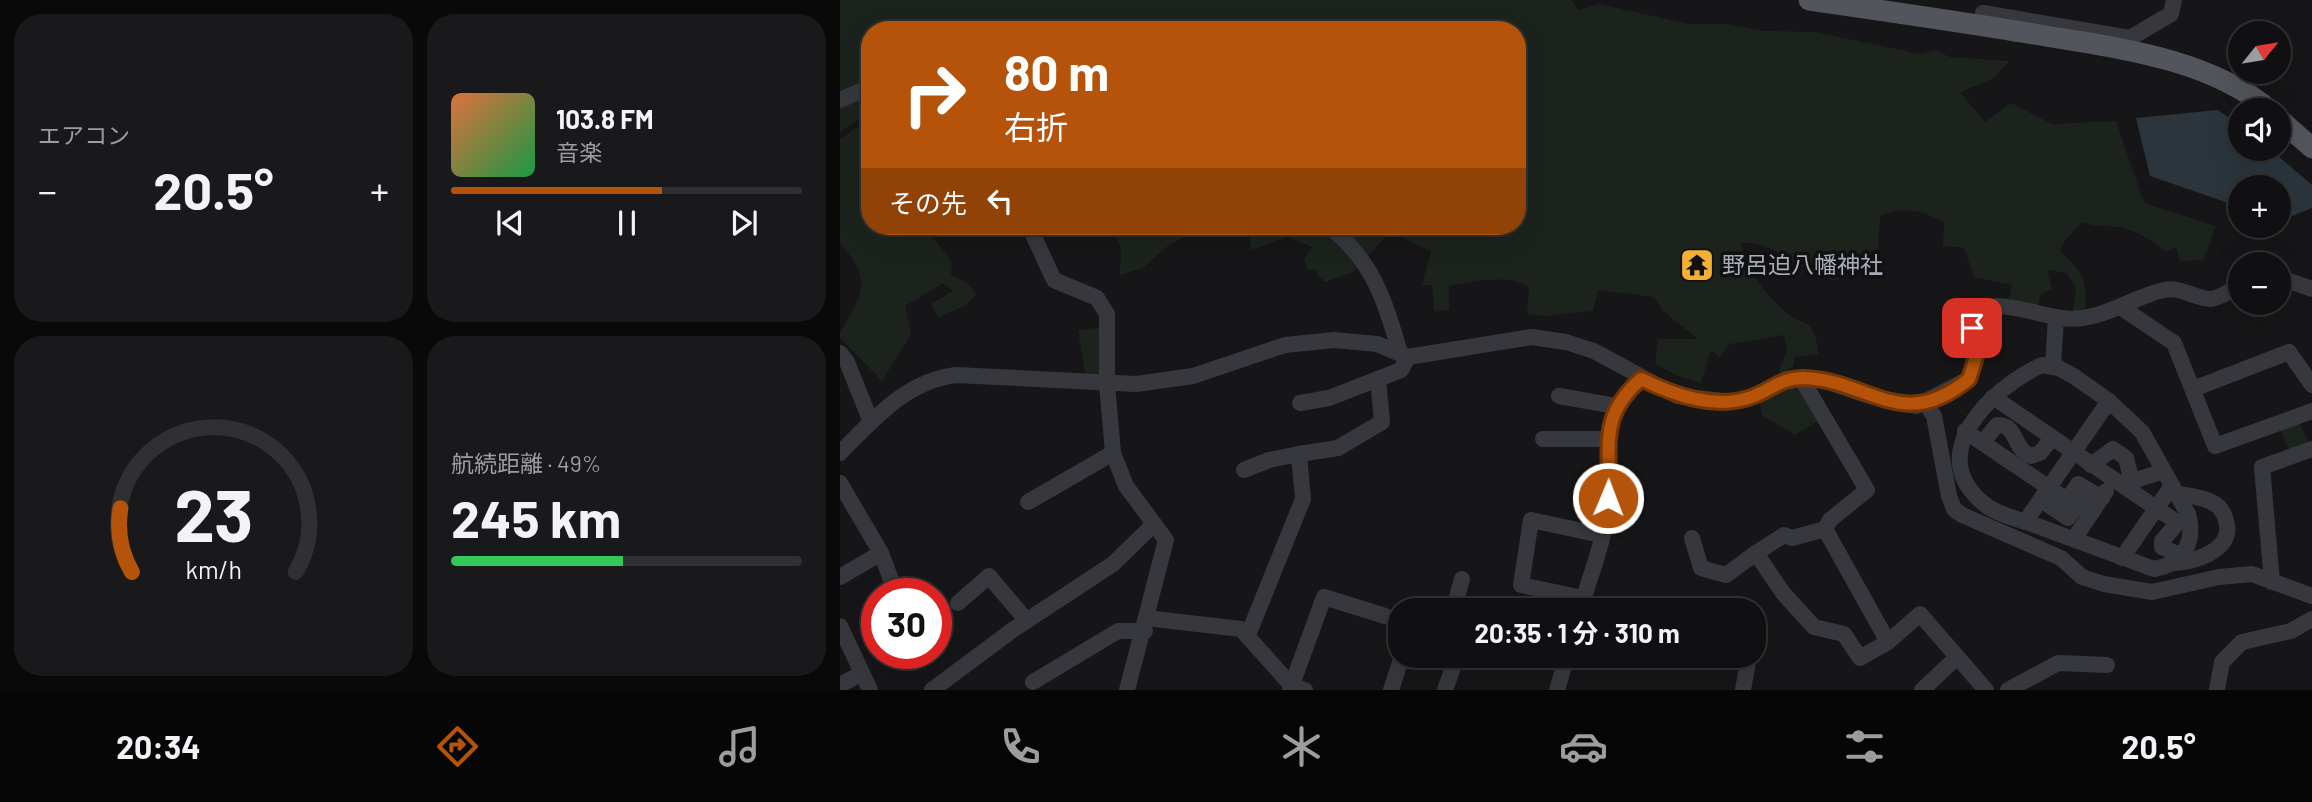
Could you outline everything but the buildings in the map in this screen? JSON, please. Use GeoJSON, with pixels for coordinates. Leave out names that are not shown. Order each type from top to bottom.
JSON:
{"type":"FeatureCollection","features":[{"type":"Feature","properties":{"kind":"main road"},"geometry":{"type":"LineString","coordinates":[[1809,0],[1982,12],[2166,60],[2233,85],[2252,98]]}},
{"type":"Feature","properties":{"kind":"main road"},"geometry":{"type":"LineString","coordinates":[[2291,129],[2312,148]]}},
{"type":"Feature","properties":{"kind":"street"},"geometry":{"type":"LineString","coordinates":[[1982,12],[2130,38],[2171,14],[2174,0]]}},
{"type":"Feature","properties":{"kind":"street"},"geometry":{"type":"LineString","coordinates":[[840,100],[861,91]]}},
{"type":"Feature","properties":{"kind":"street"},"geometry":{"type":"LineString","coordinates":[[1033,235],[1055,280],[1097,298],[1107,314],[1107,384],[1113,453],[1126,486],[1166,540],[1127,690]]}},
{"type":"Feature","properties":{"kind":"street"},"geometry":{"type":"LineString","coordinates":[[1300,404],[1329,398],[1401,370],[1404,355],[1379,285],[1348,242],[1340,235]]}},
{"type":"Feature","properties":{"kind":"street"},"geometry":{"type":"LineString","coordinates":[[2291,282],[2312,289]]}},
{"type":"Feature","properties":{"kind":"street"},"geometry":{"type":"LineString","coordinates":[[840,453],[911,388],[932,378],[956,375],[1136,384],[1193,376],[1285,345],[1334,340],[1377,344],[1404,355],[1531,337],[1566,342],[1594,351],[1641,379],[1677,396],[1733,402],[1754,396],[1786,379],[1801,378],[1819,379],[1897,403],[1916,406],[1969,379],[1976,357],[1972,328],[1979,312],[2000,306],[2082,319],[2122,308],[2168,289],[2214,299],[2228,291]]}},
{"type":"Feature","properties":{"kind":"street"},"geometry":{"type":"LineString","coordinates":[[2122,308],[2174,343],[2215,446],[2312,411]]}},
{"type":"Feature","properties":{"kind":"street"},"geometry":{"type":"LineString","coordinates":[[2053,367],[2056,317]]}},
{"type":"Feature","properties":{"kind":"street"},"geometry":{"type":"LineString","coordinates":[[2193,389],[2290,352],[2312,385]]}},
{"type":"Feature","properties":{"kind":"street"},"geometry":{"type":"LineString","coordinates":[[840,353],[848,362],[871,422]]}},
{"type":"Feature","properties":{"kind":"street"},"geometry":{"type":"LineString","coordinates":[[2042,365],[2075,377],[2109,401],[2142,432],[2188,514],[2192,528],[2190,540],[2178,559],[2154,569],[1990,508],[1967,485],[1961,468],[1965,431],[1993,397],[2015,377],[2042,365]]}},
{"type":"Feature","properties":{"kind":"street"},"geometry":{"type":"LineString","coordinates":[[1692,538],[1701,568],[1726,575],[1784,535],[1792,538],[1825,529],[1830,520],[1867,490],[1801,378]]}},
{"type":"Feature","properties":{"kind":"street"},"geometry":{"type":"LineString","coordinates":[[1244,470],[1269,460],[1338,448],[1382,422],[1378,379]]}},
{"type":"Feature","properties":{"kind":"street"},"geometry":{"type":"LineString","coordinates":[[1583,598],[1601,535],[1610,475],[1608,439],[1616,406],[1641,379]]}},
{"type":"Feature","properties":{"kind":"street"},"geometry":{"type":"LineString","coordinates":[[1559,396],[1616,406]]}},
{"type":"Feature","properties":{"kind":"street"},"geometry":{"type":"LineString","coordinates":[[1993,397],[2175,521],[2175,526],[2162,541],[2162,547],[2178,559],[2189,562],[2222,545],[2228,532],[2225,514],[2216,503],[2173,490]]}},
{"type":"Feature","properties":{"kind":"street"},"geometry":{"type":"LineString","coordinates":[[2025,522],[2109,401]]}},
{"type":"Feature","properties":{"kind":"street"},"geometry":{"type":"LineString","coordinates":[[1925,403],[1937,426],[1949,496],[1954,509],[2060,558],[2082,576],[2104,584],[2151,592],[2252,574],[2312,596]]}},
{"type":"Feature","properties":{"kind":"street"},"geometry":{"type":"LineString","coordinates":[[1983,442],[1997,425],[2004,425],[2012,430],[2021,450],[2031,456],[2040,453],[2052,438]]}},
{"type":"Feature","properties":{"kind":"street"},"geometry":{"type":"LineString","coordinates":[[1965,431],[1983,442],[2045,494],[2068,518],[2080,502],[2097,504]]}},
{"type":"Feature","properties":{"kind":"street"},"geometry":{"type":"LineString","coordinates":[[1543,439],[1608,439]]}},
{"type":"Feature","properties":{"kind":"street"},"geometry":{"type":"LineString","coordinates":[[2091,466],[2113,449],[2126,458],[2131,478],[2136,480],[2164,471]]}},
{"type":"Feature","properties":{"kind":"street"},"geometry":{"type":"LineString","coordinates":[[2272,582],[2262,467],[2312,449]]}},
{"type":"Feature","properties":{"kind":"street"},"geometry":{"type":"LineString","coordinates":[[1028,502],[1113,453]]}},
{"type":"Feature","properties":{"kind":"street"},"geometry":{"type":"LineString","coordinates":[[1248,635],[1303,499],[1299,454]]}},
{"type":"Feature","properties":{"kind":"street"},"geometry":{"type":"LineString","coordinates":[[2074,540],[2113,481]]}},
{"type":"Feature","properties":{"kind":"street"},"geometry":{"type":"LineString","coordinates":[[840,483],[881,552],[891,578]]}},
{"type":"Feature","properties":{"kind":"street"},"geometry":{"type":"LineString","coordinates":[[2122,558],[2154,509],[2173,490]]}},
{"type":"Feature","properties":{"kind":"street"},"geometry":{"type":"LineString","coordinates":[[1562,598],[1521,585],[1531,520],[1601,535]]}},
{"type":"Feature","properties":{"kind":"street"},"geometry":{"type":"LineString","coordinates":[[932,690],[955,684],[1027,621],[1112,564],[1154,524]]}},
{"type":"Feature","properties":{"kind":"street"},"geometry":{"type":"LineString","coordinates":[[1825,529],[1888,642]]}},
{"type":"Feature","properties":{"kind":"street"},"geometry":{"type":"LineString","coordinates":[[840,577],[881,552]]}},
{"type":"Feature","properties":{"kind":"street"},"geometry":{"type":"LineString","coordinates":[[1756,553],[1783,593],[1814,628],[1844,634],[1860,658],[1888,642],[1920,614],[1986,690]]}},
{"type":"Feature","properties":{"kind":"street"},"geometry":{"type":"LineString","coordinates":[[958,603],[989,576],[1027,621]]}},
{"type":"Feature","properties":{"kind":"street"},"geometry":{"type":"LineString","coordinates":[[1457,598],[1462,579]]}},
{"type":"Feature","properties":{"kind":"street"},"geometry":{"type":"LineString","coordinates":[[1296,688],[1324,597],[1385,616]]}},
{"type":"Feature","properties":{"kind":"street"},"geometry":{"type":"LineString","coordinates":[[2217,689],[2222,662],[2242,642],[2291,631],[2312,620]]}},
{"type":"Feature","properties":{"kind":"street"},"geometry":{"type":"LineString","coordinates":[[1033,682],[1118,631],[1145,624],[1241,629],[1296,688]]}},
{"type":"Feature","properties":{"kind":"street"},"geometry":{"type":"LineString","coordinates":[[840,626],[870,690]]}},
{"type":"Feature","properties":{"kind":"street"},"geometry":{"type":"LineString","coordinates":[[1922,690],[1956,658]]}},
{"type":"Feature","properties":{"kind":"street"},"geometry":{"type":"LineString","coordinates":[[2008,690],[2058,663],[2107,665]]}},
{"type":"Feature","properties":{"kind":"street"},"geometry":{"type":"LineString","coordinates":[[1391,690],[1398,668]]}},
{"type":"Feature","properties":{"kind":"street"},"geometry":{"type":"LineString","coordinates":[[1445,690],[1453,668]]}},
{"type":"Feature","properties":{"kind":"street"},"geometry":{"type":"LineString","coordinates":[[1557,690],[1563,668]]}},
{"type":"Feature","properties":{"kind":"street"},"geometry":{"type":"LineString","coordinates":[[1743,690],[1747,668]]}},
{"type":"Feature","properties":{"kind":"street"},"geometry":{"type":"LineString","coordinates":[[840,685],[862,673]]}},
{"type":"Feature","properties":{"kind":"shaded area"},"geometry":{"type":"Polygon","coordinates":[[[840,0],[1571,0],[1579,10],[1599,4],[1689,24],[1728,24],[1764,31],[1815,32],[1920,54],[1935,50],[1950,57],[2009,61],[1994,78],[1960,92],[1985,122],[2011,103],[2052,124],[2116,121],[2144,203],[2216,226],[2204,260],[2180,261],[2176,247],[2167,252],[2136,232],[2082,222],[2064,242],[2060,251],[2074,264],[2084,282],[2086,308],[2073,313],[2076,287],[2067,273],[2047,270],[2052,289],[2041,294],[2038,306],[2008,302],[2012,285],[1974,277],[1964,248],[1943,246],[1944,222],[1920,213],[1897,211],[1880,216],[1878,249],[1864,254],[1837,280],[1814,273],[1767,247],[1741,243],[1753,274],[1767,293],[1783,310],[1806,323],[1812,330],[1818,354],[1795,357],[1793,367],[1778,374],[1787,350],[1784,335],[1730,344],[1719,357],[1711,350],[1701,383],[1675,375],[1655,363],[1658,339],[1698,339],[1663,311],[1654,297],[1598,290],[1593,311],[1546,316],[1527,314],[1529,287],[1511,281],[1490,280],[1449,286],[1449,309],[1434,312],[1432,285],[1422,285],[1431,251],[1404,239],[1406,235],[1526,235],[1526,21],[861,21],[861,117],[840,132],[840,0]]]}},
{"type":"Feature","properties":{"kind":"shaded area"},"geometry":{"type":"Polygon","coordinates":[[[2218,110],[2228,117],[2228,161],[2284,161],[2312,185],[2312,208],[2291,217],[2291,175],[2228,175],[2228,203],[2150,176],[2136,118],[2218,110]]]}},
{"type":"Feature","properties":{"kind":"shaded area"},"geometry":{"type":"Polygon","coordinates":[[[861,124],[861,235],[930,235],[952,261],[951,275],[966,282],[977,294],[964,306],[938,318],[931,304],[953,291],[943,283],[905,306],[911,334],[882,381],[840,338],[840,332],[859,297],[861,277],[840,244],[840,139],[861,124]]]}},
{"type":"Feature","properties":{"kind":"shaded area"},"geometry":{"type":"Polygon","coordinates":[[[1116,235],[1192,235],[1170,244],[1143,268],[1120,275],[1121,249],[1116,235]]]}},
{"type":"Feature","properties":{"kind":"shaded area"},"geometry":{"type":"Polygon","coordinates":[[[1248,235],[1388,235],[1353,272],[1325,282],[1317,275],[1318,270],[1307,269],[1304,259],[1312,247],[1288,237],[1252,250],[1248,235]]]}},
{"type":"Feature","properties":{"kind":"shaded area"},"geometry":{"type":"Polygon","coordinates":[[[1100,328],[1102,375],[1085,373],[1078,330],[1100,328]]]}},
{"type":"Feature","properties":{"kind":"shaded area"},"geometry":{"type":"Polygon","coordinates":[[[1792,384],[1798,385],[1819,420],[1795,435],[1762,415],[1760,403],[1792,384]]]}},
{"type":"Feature","properties":{"kind":"shaded area"},"geometry":{"type":"Polygon","coordinates":[[[2299,421],[2308,442],[2289,450],[2280,428],[2299,421]]]}},
{"type":"Feature","properties":{"kind":"place","name":"野呂迫八幡神社"},"geometry":{"type":"Point","coordinates":[1697,265]}},
{"type":"Feature","properties":{"kind":"route"},"geometry":{"type":"LineString","coordinates":[[1608,498],[1610,475],[1607,445],[1610,422],[1623,395],[1641,379],[1677,396],[1733,402],[1754,396],[1786,379],[1819,379],[1869,396],[1916,406],[1962,385],[1969,379],[1976,357],[1972,328]]}}]}
